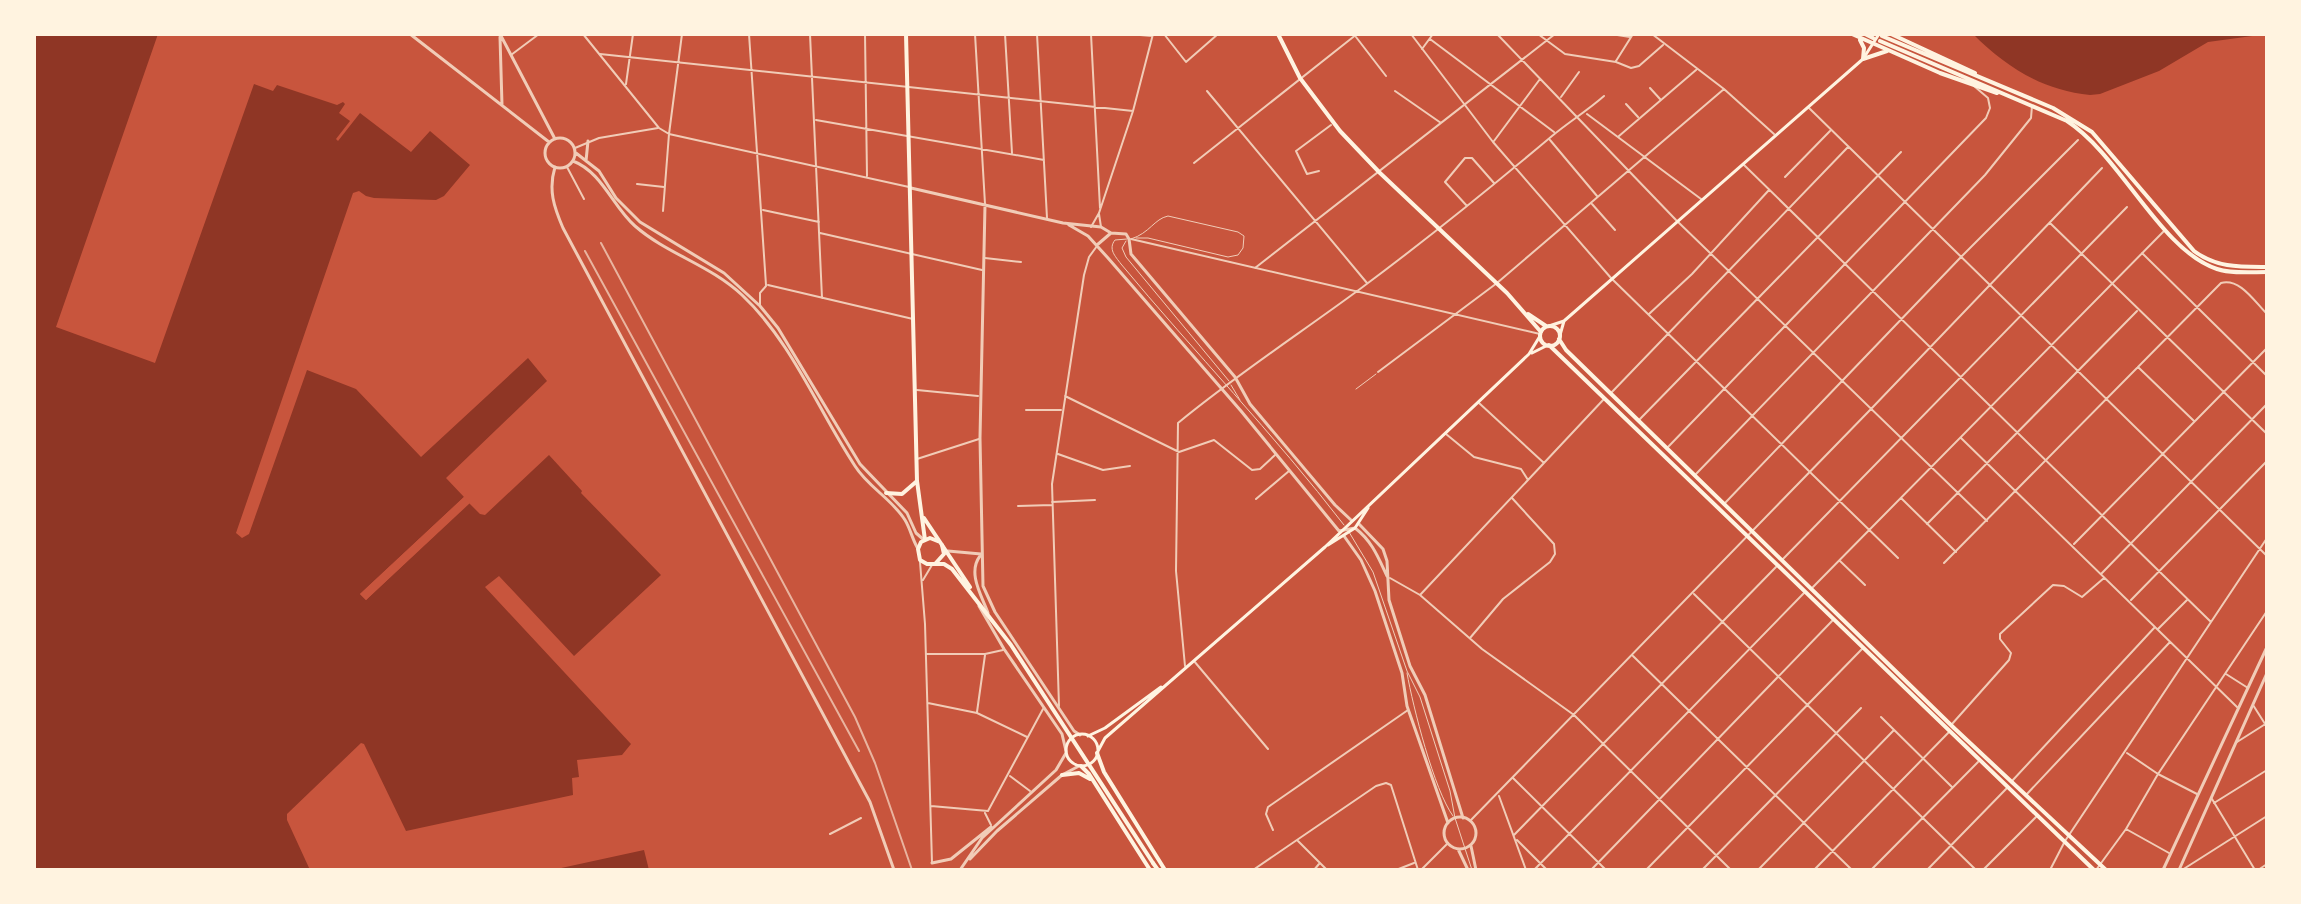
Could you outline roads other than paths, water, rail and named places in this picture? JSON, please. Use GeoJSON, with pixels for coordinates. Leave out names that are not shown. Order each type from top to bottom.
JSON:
{"type":"FeatureCollection","features":[{"type":"Feature","properties":{"kind":"main road"},"geometry":{"type":"LineString","coordinates":[[906,34],[917,481],[924,540],[918,549],[919,557],[924,563],[950,567],[977,598],[1149,855],[1154,870]]}},
{"type":"Feature","properties":{"kind":"main road"},"geometry":{"type":"LineString","coordinates":[[1278,34],[1300,78],[1334,123],[1380,173],[1497,283],[1524,312],[1540,334],[1542,342],[1812,588],[2106,870]]}},
{"type":"Feature","properties":{"kind":"main road"},"geometry":{"type":"LineString","coordinates":[[1852,34],[1973,86],[2007,94]]}},
{"type":"Feature","properties":{"kind":"main road"},"geometry":{"type":"LineString","coordinates":[[1865,34],[1873,38]]}},
{"type":"Feature","properties":{"kind":"main road"},"geometry":{"type":"LineString","coordinates":[[1891,34],[1969,69],[1983,79]]}},
{"type":"Feature","properties":{"kind":"main road"},"geometry":{"type":"LineString","coordinates":[[1881,37],[2053,108],[2086,127],[2182,239],[2204,258],[2229,267],[2267,269]]}},
{"type":"Feature","properties":{"kind":"main road"},"geometry":{"type":"LineString","coordinates":[[1325,547],[1344,536],[1351,520],[1529,354],[1548,326],[1564,321],[1863,59],[1881,37]]}},
{"type":"Feature","properties":{"kind":"main road"},"geometry":{"type":"LineString","coordinates":[[1881,37],[2058,116],[2086,134],[2166,229],[2189,253],[2209,266],[2227,272],[2267,269]]}},
{"type":"Feature","properties":{"kind":"main road"},"geometry":{"type":"LineString","coordinates":[[1859,38],[1864,48],[1863,59]]}},
{"type":"Feature","properties":{"kind":"main road"},"geometry":{"type":"LineString","coordinates":[[1863,59],[1887,51]]}},
{"type":"Feature","properties":{"kind":"main road"},"geometry":{"type":"LineString","coordinates":[[1524,312],[1557,329],[1566,350],[1724,505],[1778,565],[1949,733],[2095,870]]}},
{"type":"Feature","properties":{"kind":"main road"},"geometry":{"type":"LineString","coordinates":[[1529,354],[1559,337],[1564,321]]}},
{"type":"Feature","properties":{"kind":"main road"},"geometry":{"type":"LineString","coordinates":[[886,493],[902,494],[917,481]]}},
{"type":"Feature","properties":{"kind":"main road"},"geometry":{"type":"LineString","coordinates":[[1087,736],[1105,728],[1185,668],[1325,547],[1339,531],[1355,528],[1369,506]]}},
{"type":"Feature","properties":{"kind":"main road"},"geometry":{"type":"LineString","coordinates":[[923,516],[941,544],[943,556],[933,564]]}},
{"type":"Feature","properties":{"kind":"main road"},"geometry":{"type":"LineString","coordinates":[[1351,520],[1359,524]]}},
{"type":"Feature","properties":{"kind":"main road"},"geometry":{"type":"LineString","coordinates":[[1339,531],[1344,536]]}},
{"type":"Feature","properties":{"kind":"main road"},"geometry":{"type":"LineString","coordinates":[[924,540],[933,538],[948,551],[972,593]]}},
{"type":"Feature","properties":{"kind":"main road"},"geometry":{"type":"LineString","coordinates":[[1080,766],[1091,763],[1105,738],[1154,698],[1164,685]]}},
{"type":"Feature","properties":{"kind":"main road"},"geometry":{"type":"LineString","coordinates":[[1154,870],[1101,793],[1080,766],[1071,762],[1066,752],[1070,740],[1080,735],[1094,740],[1104,772],[1165,870]]}},
{"type":"Feature","properties":{"kind":"main road"},"geometry":{"type":"LineString","coordinates":[[1062,775],[1083,774],[1101,793]]}},
{"type":"Feature","properties":{"kind":"street"},"geometry":{"type":"LineString","coordinates":[[410,34],[549,142]]}},
{"type":"Feature","properties":{"kind":"street"},"geometry":{"type":"LineString","coordinates":[[500,34],[502,105]]}},
{"type":"Feature","properties":{"kind":"street"},"geometry":{"type":"LineString","coordinates":[[500,34],[555,139]]}},
{"type":"Feature","properties":{"kind":"street"},"geometry":{"type":"LineString","coordinates":[[510,56],[539,34]]}},
{"type":"Feature","properties":{"kind":"street"},"geometry":{"type":"LineString","coordinates":[[583,34],[659,128],[669,134],[1063,223],[1101,227],[1111,233],[1126,234],[1131,254],[1235,377],[1250,404],[1351,520]]}},
{"type":"Feature","properties":{"kind":"street"},"geometry":{"type":"LineString","coordinates":[[626,86],[633,34]]}},
{"type":"Feature","properties":{"kind":"street"},"geometry":{"type":"LineString","coordinates":[[663,211],[682,34]]}},
{"type":"Feature","properties":{"kind":"street"},"geometry":{"type":"LineString","coordinates":[[749,34],[766,285],[760,293],[760,306]]}},
{"type":"Feature","properties":{"kind":"street"},"geometry":{"type":"LineString","coordinates":[[810,34],[822,298]]}},
{"type":"Feature","properties":{"kind":"street"},"geometry":{"type":"LineString","coordinates":[[865,34],[867,177]]}},
{"type":"Feature","properties":{"kind":"street"},"geometry":{"type":"LineString","coordinates":[[975,34],[985,205],[980,438],[983,586],[989,601],[1080,735]]}},
{"type":"Feature","properties":{"kind":"street"},"geometry":{"type":"LineString","coordinates":[[1005,34],[1012,155]]}},
{"type":"Feature","properties":{"kind":"street"},"geometry":{"type":"LineString","coordinates":[[1037,34],[1047,219]]}},
{"type":"Feature","properties":{"kind":"street"},"geometry":{"type":"LineString","coordinates":[[1091,34],[1101,227]]}},
{"type":"Feature","properties":{"kind":"street"},"geometry":{"type":"LineString","coordinates":[[1088,236],[1133,111],[1153,35],[1128,34]]}},
{"type":"Feature","properties":{"kind":"street"},"geometry":{"type":"LineString","coordinates":[[1164,34],[1186,62],[1218,34]]}},
{"type":"Feature","properties":{"kind":"street"},"geometry":{"type":"LineString","coordinates":[[1411,34],[1464,107],[1611,278],[1898,558]]}},
{"type":"Feature","properties":{"kind":"street"},"geometry":{"type":"LineString","coordinates":[[1422,49],[1433,34]]}},
{"type":"Feature","properties":{"kind":"street"},"geometry":{"type":"LineString","coordinates":[[1497,34],[1676,220],[1987,521]]}},
{"type":"Feature","properties":{"kind":"street"},"geometry":{"type":"LineString","coordinates":[[1538,34],[1565,54],[1636,68],[1664,44]]}},
{"type":"Feature","properties":{"kind":"street"},"geometry":{"type":"LineString","coordinates":[[1254,268],[1555,34]]}},
{"type":"Feature","properties":{"kind":"street"},"geometry":{"type":"LineString","coordinates":[[1611,34],[1632,36],[1616,62]]}},
{"type":"Feature","properties":{"kind":"street"},"geometry":{"type":"LineString","coordinates":[[1652,34],[1724,89],[1775,135]]}},
{"type":"Feature","properties":{"kind":"street"},"geometry":{"type":"LineString","coordinates":[[1194,163],[1356,35],[1386,76]]}},
{"type":"Feature","properties":{"kind":"street"},"geometry":{"type":"LineString","coordinates":[[1430,39],[1555,133]]}},
{"type":"Feature","properties":{"kind":"street"},"geometry":{"type":"LineString","coordinates":[[600,54],[1133,111]]}},
{"type":"Feature","properties":{"kind":"street"},"geometry":{"type":"LineString","coordinates":[[1618,137],[1696,70]]}},
{"type":"Feature","properties":{"kind":"street"},"geometry":{"type":"LineString","coordinates":[[1560,98],[1579,72]]}},
{"type":"Feature","properties":{"kind":"street"},"geometry":{"type":"LineString","coordinates":[[1493,142],[1541,78]]}},
{"type":"Feature","properties":{"kind":"street"},"geometry":{"type":"LineString","coordinates":[[1666,449],[1986,118],[1990,108],[1988,98],[1973,86]]}},
{"type":"Feature","properties":{"kind":"street"},"geometry":{"type":"LineString","coordinates":[[1650,88],[1660,100]]}},
{"type":"Feature","properties":{"kind":"street"},"geometry":{"type":"LineString","coordinates":[[1378,372],[1497,283],[1724,89]]}},
{"type":"Feature","properties":{"kind":"street"},"geometry":{"type":"LineString","coordinates":[[1207,91],[1367,284]]}},
{"type":"Feature","properties":{"kind":"street"},"geometry":{"type":"LineString","coordinates":[[1395,91],[1442,124]]}},
{"type":"Feature","properties":{"kind":"street"},"geometry":{"type":"LineString","coordinates":[[1185,668],[1176,571],[1178,423],[1235,377],[1440,229],[1604,96]]}},
{"type":"Feature","properties":{"kind":"street"},"geometry":{"type":"LineString","coordinates":[[1626,104],[1639,118]]}},
{"type":"Feature","properties":{"kind":"street"},"geometry":{"type":"LineString","coordinates":[[1694,476],[1995,164],[2031,118],[2032,105]]}},
{"type":"Feature","properties":{"kind":"street"},"geometry":{"type":"LineString","coordinates":[[1808,107],[2267,556]]}},
{"type":"Feature","properties":{"kind":"street"},"geometry":{"type":"LineString","coordinates":[[1586,113],[1701,199]]}},
{"type":"Feature","properties":{"kind":"street"},"geometry":{"type":"LineString","coordinates":[[814,120],[1044,160]]}},
{"type":"Feature","properties":{"kind":"street"},"geometry":{"type":"LineString","coordinates":[[1319,171],[1307,174],[1296,151],[1334,123]]}},
{"type":"Feature","properties":{"kind":"street"},"geometry":{"type":"LineString","coordinates":[[659,128],[588,141],[575,150],[573,161],[567,167],[555,167],[545,156],[549,142],[568,140],[575,150],[599,171],[616,198],[640,222],[709,263],[750,295],[778,328],[853,453],[907,513],[916,533],[924,540]]}},
{"type":"Feature","properties":{"kind":"street"},"geometry":{"type":"LineString","coordinates":[[1785,177],[1831,130]]}},
{"type":"Feature","properties":{"kind":"street"},"geometry":{"type":"LineString","coordinates":[[1549,138],[1598,197]]}},
{"type":"Feature","properties":{"kind":"street"},"geometry":{"type":"LineString","coordinates":[[1724,505],[1961,257],[2078,140]]}},
{"type":"Feature","properties":{"kind":"street"},"geometry":{"type":"LineString","coordinates":[[586,161],[588,141]]}},
{"type":"Feature","properties":{"kind":"street"},"geometry":{"type":"LineString","coordinates":[[1611,394],[1848,147]]}},
{"type":"Feature","properties":{"kind":"street"},"geometry":{"type":"LineString","coordinates":[[1638,421],[1901,152]]}},
{"type":"Feature","properties":{"kind":"street"},"geometry":{"type":"LineString","coordinates":[[1468,207],[1445,182],[1465,158],[1472,158],[1495,184]]}},
{"type":"Feature","properties":{"kind":"street"},"geometry":{"type":"LineString","coordinates":[[573,161],[595,175],[618,208],[641,231],[727,282],[766,320],[854,465],[903,517],[918,549]]}},
{"type":"Feature","properties":{"kind":"street"},"geometry":{"type":"LineString","coordinates":[[1742,163],[2211,622]]}},
{"type":"Feature","properties":{"kind":"street"},"geometry":{"type":"LineString","coordinates":[[555,167],[552,197],[563,228],[870,802],[894,870]]}},
{"type":"Feature","properties":{"kind":"street"},"geometry":{"type":"LineString","coordinates":[[567,167],[584,199]]}},
{"type":"Feature","properties":{"kind":"street"},"geometry":{"type":"LineString","coordinates":[[1470,821],[2102,168]]}},
{"type":"Feature","properties":{"kind":"street"},"geometry":{"type":"LineString","coordinates":[[637,184],[665,187]]}},
{"type":"Feature","properties":{"kind":"street"},"geometry":{"type":"LineString","coordinates":[[1648,314],[1711,254],[1769,190]]}},
{"type":"Feature","properties":{"kind":"street"},"geometry":{"type":"LineString","coordinates":[[1591,202],[1615,230]]}},
{"type":"Feature","properties":{"kind":"street"},"geometry":{"type":"LineString","coordinates":[[1782,560],[2127,207]]}},
{"type":"Feature","properties":{"kind":"street"},"geometry":{"type":"LineString","coordinates":[[761,210],[819,222]]}},
{"type":"Feature","properties":{"kind":"street"},"geometry":{"type":"LineString","coordinates":[[1063,223],[1088,236],[1097,245],[1339,531]]}},
{"type":"Feature","properties":{"kind":"street"},"geometry":{"type":"LineString","coordinates":[[2049,223],[2267,434]]}},
{"type":"Feature","properties":{"kind":"street"},"geometry":{"type":"LineString","coordinates":[[1812,588],[2166,229]]}},
{"type":"Feature","properties":{"kind":"street"},"geometry":{"type":"LineString","coordinates":[[819,233],[984,271]]}},
{"type":"Feature","properties":{"kind":"street"},"geometry":{"type":"LineString","coordinates":[[1059,707],[1052,503],[1056,453],[1084,275],[1089,257],[1111,233]]}},
{"type":"Feature","properties":{"kind":"street"},"geometry":{"type":"LineString","coordinates":[[1129,239],[1540,334]]}},
{"type":"Feature","properties":{"kind":"street"},"geometry":{"type":"LineString","coordinates":[[2141,252],[2267,376]]}},
{"type":"Feature","properties":{"kind":"street"},"geometry":{"type":"LineString","coordinates":[[985,258],[1021,262]]}},
{"type":"Feature","properties":{"kind":"street"},"geometry":{"type":"LineString","coordinates":[[1944,563],[2221,283],[2229,281],[2237,284],[2267,314]]}},
{"type":"Feature","properties":{"kind":"street"},"geometry":{"type":"LineString","coordinates":[[766,285],[914,319]]}},
{"type":"Feature","properties":{"kind":"street"},"geometry":{"type":"LineString","coordinates":[[750,295],[760,293]]}},
{"type":"Feature","properties":{"kind":"street"},"geometry":{"type":"LineString","coordinates":[[1927,524],[2138,310]]}},
{"type":"Feature","properties":{"kind":"street"},"geometry":{"type":"LineString","coordinates":[[2072,545],[2267,348]]}},
{"type":"Feature","properties":{"kind":"street"},"geometry":{"type":"LineString","coordinates":[[2137,367],[2194,422]]}},
{"type":"Feature","properties":{"kind":"street"},"geometry":{"type":"LineString","coordinates":[[916,390],[981,396]]}},
{"type":"Feature","properties":{"kind":"street"},"geometry":{"type":"LineString","coordinates":[[1064,396],[1179,452],[1209,440],[1217,440],[1252,470],[1260,469],[1276,454]]}},
{"type":"Feature","properties":{"kind":"street"},"geometry":{"type":"LineString","coordinates":[[1420,595],[1605,399]]}},
{"type":"Feature","properties":{"kind":"street"},"geometry":{"type":"LineString","coordinates":[[1479,403],[1545,464]]}},
{"type":"Feature","properties":{"kind":"street"},"geometry":{"type":"LineString","coordinates":[[2101,574],[2267,404]]}},
{"type":"Feature","properties":{"kind":"street"},"geometry":{"type":"LineString","coordinates":[[1026,410],[1062,410]]}},
{"type":"Feature","properties":{"kind":"street"},"geometry":{"type":"LineString","coordinates":[[1446,434],[1469,455],[1521,469],[1528,481]]}},
{"type":"Feature","properties":{"kind":"street"},"geometry":{"type":"LineString","coordinates":[[1960,437],[2018,490],[2239,709]]}},
{"type":"Feature","properties":{"kind":"street"},"geometry":{"type":"LineString","coordinates":[[917,459],[980,438]]}},
{"type":"Feature","properties":{"kind":"street"},"geometry":{"type":"LineString","coordinates":[[1056,453],[1103,470],[1130,466]]}},
{"type":"Feature","properties":{"kind":"street"},"geometry":{"type":"LineString","coordinates":[[2129,602],[2267,461]]}},
{"type":"Feature","properties":{"kind":"street"},"geometry":{"type":"LineString","coordinates":[[1256,499],[1290,471]]}},
{"type":"Feature","properties":{"kind":"street"},"geometry":{"type":"LineString","coordinates":[[1469,639],[1503,599],[1547,565],[1555,554],[1554,544],[1512,498]]}},
{"type":"Feature","properties":{"kind":"street"},"geometry":{"type":"LineString","coordinates":[[1900,498],[1956,552]]}},
{"type":"Feature","properties":{"kind":"street"},"geometry":{"type":"LineString","coordinates":[[1018,506],[1095,500]]}},
{"type":"Feature","properties":{"kind":"street"},"geometry":{"type":"LineString","coordinates":[[1359,524],[1383,549],[1387,561],[1389,600],[1410,666],[1425,695],[1463,818]]}},
{"type":"Feature","properties":{"kind":"street"},"geometry":{"type":"LineString","coordinates":[[1355,528],[1376,550],[1387,576],[1420,595],[1469,639],[1574,715],[1731,870]]}},
{"type":"Feature","properties":{"kind":"street"},"geometry":{"type":"LineString","coordinates":[[1344,536],[1361,560],[1375,591],[1402,673],[1409,710],[1448,823]]}},
{"type":"Feature","properties":{"kind":"street"},"geometry":{"type":"LineString","coordinates":[[2050,870],[2065,841],[2267,538]]}},
{"type":"Feature","properties":{"kind":"street"},"geometry":{"type":"LineString","coordinates":[[948,551],[981,555]]}},
{"type":"Feature","properties":{"kind":"street"},"geometry":{"type":"LineString","coordinates":[[981,555],[975,562],[974,572],[989,615]]}},
{"type":"Feature","properties":{"kind":"street"},"geometry":{"type":"LineString","coordinates":[[919,557],[923,581],[932,863],[951,859],[1000,820],[1056,770],[1066,752],[1065,739],[983,616],[977,598]]}},
{"type":"Feature","properties":{"kind":"street"},"geometry":{"type":"LineString","coordinates":[[1839,559],[1865,585]]}},
{"type":"Feature","properties":{"kind":"street"},"geometry":{"type":"LineString","coordinates":[[923,581],[933,564]]}},
{"type":"Feature","properties":{"kind":"street"},"geometry":{"type":"LineString","coordinates":[[1514,835],[1778,565]]}},
{"type":"Feature","properties":{"kind":"street"},"geometry":{"type":"LineString","coordinates":[[1814,870],[1949,733],[2009,660],[2011,653],[2000,639],[2000,634],[2053,585],[2064,586],[2082,597],[2105,577]]}},
{"type":"Feature","properties":{"kind":"street"},"geometry":{"type":"LineString","coordinates":[[1534,870],[1805,592]]}},
{"type":"Feature","properties":{"kind":"street"},"geometry":{"type":"LineString","coordinates":[[1693,593],[1976,870]]}},
{"type":"Feature","properties":{"kind":"street"},"geometry":{"type":"LineString","coordinates":[[2012,781],[2188,599]]}},
{"type":"Feature","properties":{"kind":"street"},"geometry":{"type":"LineString","coordinates":[[2095,870],[2126,829],[2158,774],[2267,611]]}},
{"type":"Feature","properties":{"kind":"street"},"geometry":{"type":"LineString","coordinates":[[1591,870],[1834,620]]}},
{"type":"Feature","properties":{"kind":"street"},"geometry":{"type":"LineString","coordinates":[[2026,795],[2171,641]]}},
{"type":"Feature","properties":{"kind":"street"},"geometry":{"type":"LineString","coordinates":[[2163,870],[2267,647]]}},
{"type":"Feature","properties":{"kind":"street"},"geometry":{"type":"LineString","coordinates":[[1646,870],[1863,648]]}},
{"type":"Feature","properties":{"kind":"street"},"geometry":{"type":"LineString","coordinates":[[925,655],[985,654],[1004,649]]}},
{"type":"Feature","properties":{"kind":"street"},"geometry":{"type":"LineString","coordinates":[[977,713],[985,654]]}},
{"type":"Feature","properties":{"kind":"street"},"geometry":{"type":"LineString","coordinates":[[1632,655],[1852,870]]}},
{"type":"Feature","properties":{"kind":"street"},"geometry":{"type":"LineString","coordinates":[[1193,660],[1268,749]]}},
{"type":"Feature","properties":{"kind":"street"},"geometry":{"type":"LineString","coordinates":[[2225,674],[2248,688]]}},
{"type":"Feature","properties":{"kind":"street"},"geometry":{"type":"LineString","coordinates":[[2180,870],[2266,676]]}},
{"type":"Feature","properties":{"kind":"street"},"geometry":{"type":"LineString","coordinates":[[927,703],[977,713],[1030,738]]}},
{"type":"Feature","properties":{"kind":"street"},"geometry":{"type":"LineString","coordinates":[[2234,744],[2267,725],[2253,705]]}},
{"type":"Feature","properties":{"kind":"street"},"geometry":{"type":"LineString","coordinates":[[930,806],[984,812],[991,807],[1044,708]]}},
{"type":"Feature","properties":{"kind":"street"},"geometry":{"type":"LineString","coordinates":[[1702,870],[1861,708]]}},
{"type":"Feature","properties":{"kind":"street"},"geometry":{"type":"LineString","coordinates":[[1273,830],[1266,814],[1268,807],[1409,710]]}},
{"type":"Feature","properties":{"kind":"street"},"geometry":{"type":"LineString","coordinates":[[1881,717],[1952,788]]}},
{"type":"Feature","properties":{"kind":"street"},"geometry":{"type":"LineString","coordinates":[[1758,870],[1894,730]]}},
{"type":"Feature","properties":{"kind":"street"},"geometry":{"type":"LineString","coordinates":[[2125,752],[2198,795]]}},
{"type":"Feature","properties":{"kind":"street"},"geometry":{"type":"LineString","coordinates":[[1871,870],[1979,761]]}},
{"type":"Feature","properties":{"kind":"street"},"geometry":{"type":"LineString","coordinates":[[976,849],[1062,775],[1080,766]]}},
{"type":"Feature","properties":{"kind":"street"},"geometry":{"type":"LineString","coordinates":[[2214,803],[2267,770]]}},
{"type":"Feature","properties":{"kind":"street"},"geometry":{"type":"LineString","coordinates":[[1009,775],[1031,792]]}},
{"type":"Feature","properties":{"kind":"street"},"geometry":{"type":"LineString","coordinates":[[1513,778],[1606,870]]}},
{"type":"Feature","properties":{"kind":"street"},"geometry":{"type":"LineString","coordinates":[[1253,870],[1383,783],[1391,785],[1420,870],[1448,843]]}},
{"type":"Feature","properties":{"kind":"street"},"geometry":{"type":"LineString","coordinates":[[1927,870],[2008,788]]}},
{"type":"Feature","properties":{"kind":"street"},"geometry":{"type":"LineString","coordinates":[[1498,794],[1526,870]]}},
{"type":"Feature","properties":{"kind":"street"},"geometry":{"type":"LineString","coordinates":[[2210,797],[2256,870],[2267,864]]}},
{"type":"Feature","properties":{"kind":"street"},"geometry":{"type":"LineString","coordinates":[[984,812],[991,827]]}},
{"type":"Feature","properties":{"kind":"street"},"geometry":{"type":"LineString","coordinates":[[1983,870],[2037,816]]}},
{"type":"Feature","properties":{"kind":"street"},"geometry":{"type":"LineString","coordinates":[[2180,870],[2267,816]]}},
{"type":"Feature","properties":{"kind":"street"},"geometry":{"type":"LineString","coordinates":[[830,834],[861,818]]}},
{"type":"Feature","properties":{"kind":"street"},"geometry":{"type":"LineString","coordinates":[[1455,818],[1470,821],[1476,833],[1470,845],[1472,870],[1458,849],[1448,843],[1444,832],[1448,823],[1455,818]]}},
{"type":"Feature","properties":{"kind":"street"},"geometry":{"type":"LineString","coordinates":[[960,870],[1000,820]]}},
{"type":"Feature","properties":{"kind":"street"},"geometry":{"type":"LineString","coordinates":[[2126,829],[2170,854]]}},
{"type":"Feature","properties":{"kind":"street"},"geometry":{"type":"LineString","coordinates":[[1297,840],[1327,870]]}},
{"type":"Feature","properties":{"kind":"street"},"geometry":{"type":"LineString","coordinates":[[1516,840],[1547,870]]}},
{"type":"Feature","properties":{"kind":"street"},"geometry":{"type":"LineString","coordinates":[[1458,849],[1470,845]]}},
{"type":"Feature","properties":{"kind":"street"},"geometry":{"type":"LineString","coordinates":[[1314,870],[1320,863]]}},
{"type":"Feature","properties":{"kind":"street"},"geometry":{"type":"LineString","coordinates":[[1396,870],[1416,863]]}},
{"type":"Feature","properties":{"kind":"lane"},"geometry":{"type":"LineString","coordinates":[[1240,400],[1113,253],[1115,240],[1129,239],[1148,238],[1228,257],[1238,255],[1244,236],[1168,216],[1158,219],[1148,231],[1129,239],[1122,248],[1240,400],[1347,529],[1373,572],[1426,717],[1472,870]]}},
{"type":"Feature","properties":{"kind":"lane"},"geometry":{"type":"LineString","coordinates":[[1356,389],[1378,372]]}},
{"type":"Feature","properties":{"kind":"lane"},"geometry":{"type":"LineString","coordinates":[[1407,671],[1412,699],[1438,781],[1455,818]]}},
{"type":"Feature","properties":{"kind":"railway"},"geometry":{"type":"LineString","coordinates":[[601,243],[855,717],[875,763],[912,870]]}},
{"type":"Feature","properties":{"kind":"railway"},"geometry":{"type":"LineString","coordinates":[[585,251],[859,751]]}}]}
